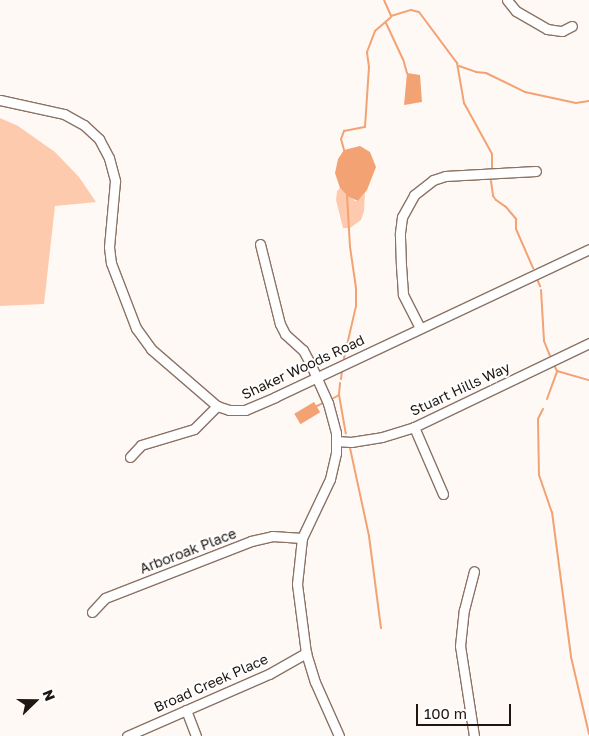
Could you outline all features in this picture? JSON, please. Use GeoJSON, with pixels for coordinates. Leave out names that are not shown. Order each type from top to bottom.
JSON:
{"type":"FeatureCollection","features":[{"type":"Feature","properties":{"kind":"street"},"geometry":{"type":"LineString","coordinates":[[507,0],[516,11],[547,29],[562,31],[572,26]]}},
{"type":"Feature","properties":{"kind":"street"},"geometry":{"type":"LineString","coordinates":[[0,100],[64,114],[84,125],[99,139],[110,158],[115,181],[109,247],[111,263],[136,328],[150,349],[217,406],[194,429],[141,445],[130,457]]}},
{"type":"Feature","properties":{"kind":"street"},"geometry":{"type":"LineString","coordinates":[[420,328],[403,294],[401,258],[402,217],[414,195],[433,180],[446,176],[536,172]]}},
{"type":"Feature","properties":{"kind":"street"},"geometry":{"type":"LineString","coordinates":[[260,244],[280,324],[285,334],[303,350],[318,378],[328,403],[336,441],[330,479],[302,538],[297,584],[306,653],[314,682],[339,736]]}},
{"type":"Feature","properties":{"kind":"street","name":"Shaker Woods Road"},"geometry":{"type":"LineString","coordinates":[[217,406],[229,410],[245,410],[318,378],[589,249]]}},
{"type":"Feature","properties":{"kind":"street","name":"Stuart Hills Way"},"geometry":{"type":"LineString","coordinates":[[336,441],[351,442],[382,437],[414,427],[589,343]]}},
{"type":"Feature","properties":{"kind":"street"},"geometry":{"type":"LineString","coordinates":[[414,427],[443,494]]}},
{"type":"Feature","properties":{"kind":"street","name":"Arboroak Place"},"geometry":{"type":"LineString","coordinates":[[92,612],[105,598],[250,542],[272,536],[302,538]]}},
{"type":"Feature","properties":{"kind":"street"},"geometry":{"type":"LineString","coordinates":[[474,571],[464,610],[460,646],[474,736]]}},
{"type":"Feature","properties":{"kind":"street","name":"Broad Creek Place"},"geometry":{"type":"LineString","coordinates":[[127,736],[269,674],[306,653]]}},
{"type":"Feature","properties":{"kind":"street"},"geometry":{"type":"LineString","coordinates":[[186,710],[196,736]]}},
{"type":"Feature","properties":{"kind":"shaded area"},"geometry":{"type":"Polygon","coordinates":[[[407,73],[420,75],[422,102],[404,105],[407,73]]]}},
{"type":"Feature","properties":{"kind":"shaded area"},"geometry":{"type":"Polygon","coordinates":[[[0,118],[18,126],[55,152],[79,177],[96,202],[55,206],[44,304],[0,306],[0,118]]]}},
{"type":"Feature","properties":{"kind":"shaded area"},"geometry":{"type":"Polygon","coordinates":[[[360,146],[370,152],[376,167],[367,190],[358,201],[349,197],[340,188],[335,173],[338,159],[344,150],[360,146]]]}},
{"type":"Feature","properties":{"kind":"shaded area"},"geometry":{"type":"Polygon","coordinates":[[[340,188],[355,201],[358,201],[365,193],[364,211],[361,220],[350,228],[343,228],[336,200],[337,191],[340,188]]]}},
{"type":"Feature","properties":{"kind":"shaded area"},"geometry":{"type":"Polygon","coordinates":[[[314,402],[320,412],[300,424],[294,414],[314,402]]]}},
{"type":"Feature","properties":{"kind":"waterway"},"geometry":{"type":"LineString","coordinates":[[384,0],[391,16],[411,10],[419,12],[457,63],[464,103],[492,154],[492,170]]}},
{"type":"Feature","properties":{"kind":"waterway"},"geometry":{"type":"LineString","coordinates":[[344,150],[341,139],[344,131],[365,127],[369,67],[367,52],[375,31],[391,17]]}},
{"type":"Feature","properties":{"kind":"waterway"},"geometry":{"type":"LineString","coordinates":[[386,23],[403,59],[407,73]]}},
{"type":"Feature","properties":{"kind":"waterway"},"geometry":{"type":"LineString","coordinates":[[459,66],[476,72],[486,73],[525,92],[576,103],[589,101]]}},
{"type":"Feature","properties":{"kind":"waterway"},"geometry":{"type":"LineString","coordinates":[[491,181],[493,196],[516,219],[516,229],[533,268]]}},
{"type":"Feature","properties":{"kind":"waterway"},"geometry":{"type":"LineString","coordinates":[[344,358],[356,306],[347,195]]}},
{"type":"Feature","properties":{"kind":"waterway"},"geometry":{"type":"LineString","coordinates":[[537,279],[540,286]]}},
{"type":"Feature","properties":{"kind":"waterway"},"geometry":{"type":"LineString","coordinates":[[541,290],[544,341],[550,356]]}},
{"type":"Feature","properties":{"kind":"waterway"},"geometry":{"type":"LineString","coordinates":[[554,365],[557,371]]}},
{"type":"Feature","properties":{"kind":"waterway"},"geometry":{"type":"LineString","coordinates":[[341,379],[342,371]]}},
{"type":"Feature","properties":{"kind":"waterway"},"geometry":{"type":"LineString","coordinates":[[557,371],[589,380]]}},
{"type":"Feature","properties":{"kind":"waterway"},"geometry":{"type":"LineString","coordinates":[[547,399],[557,371]]}},
{"type":"Feature","properties":{"kind":"waterway"},"geometry":{"type":"LineString","coordinates":[[340,383],[339,395],[346,433]]}},
{"type":"Feature","properties":{"kind":"waterway"},"geometry":{"type":"LineString","coordinates":[[332,399],[339,395]]}},
{"type":"Feature","properties":{"kind":"waterway"},"geometry":{"type":"LineString","coordinates":[[317,406],[323,403]]}},
{"type":"Feature","properties":{"kind":"waterway"},"geometry":{"type":"LineString","coordinates":[[543,409],[538,419],[539,475],[552,512],[571,657],[589,734]]}},
{"type":"Feature","properties":{"kind":"waterway"},"geometry":{"type":"LineString","coordinates":[[350,448],[369,536],[381,628]]}}]}
